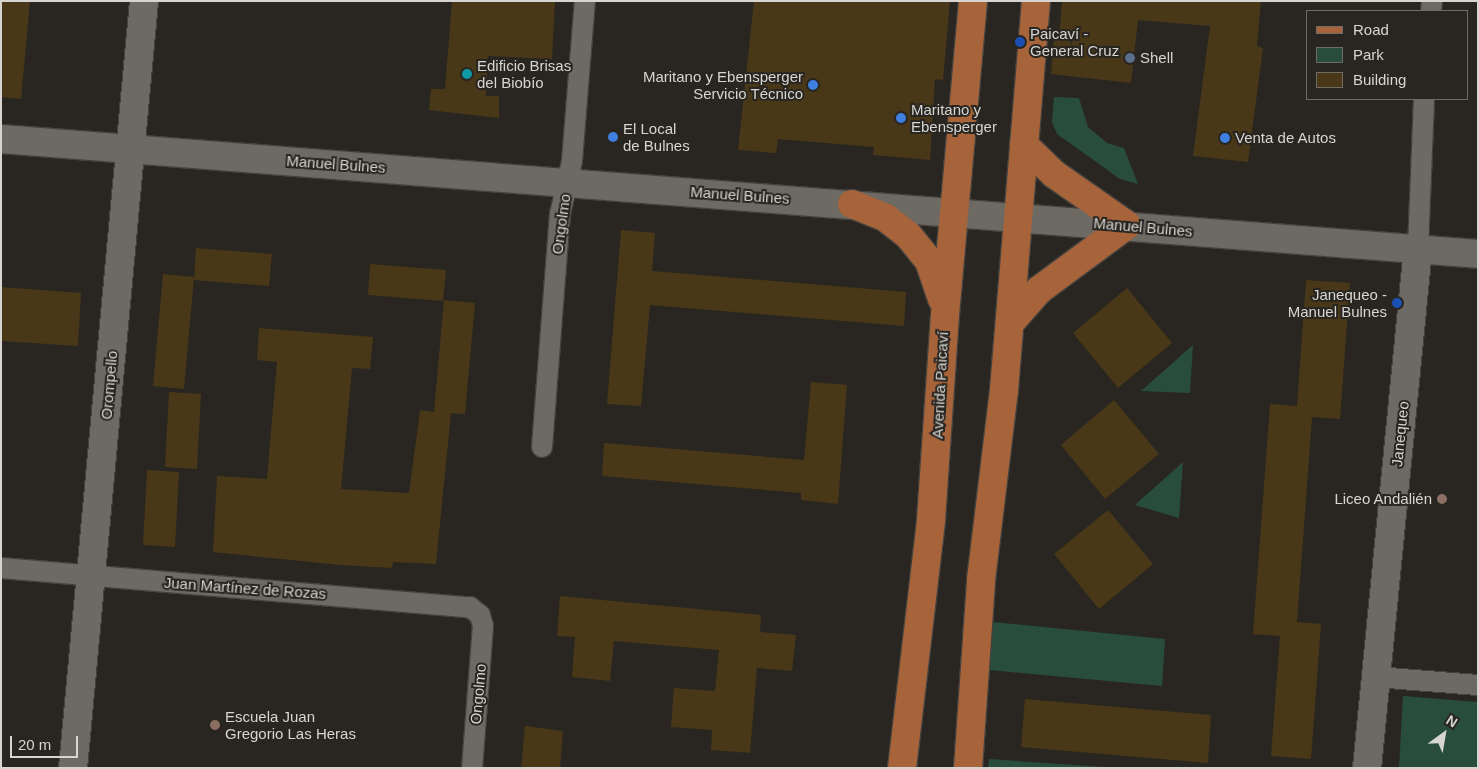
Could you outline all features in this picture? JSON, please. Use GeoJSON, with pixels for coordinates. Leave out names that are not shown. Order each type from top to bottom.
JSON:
{"type":"FeatureCollection","features":[{"type":"Feature","properties":{"kind":"main road","name":"Orompello"},"geometry":{"type":"LineString","coordinates":[[73,768],[132,149],[144,1]]}},
{"type":"Feature","properties":{"kind":"main road","name":"Avenida Paicaví"},"geometry":{"type":"LineString","coordinates":[[902,768],[930,529],[945,315],[973,1]]}},
{"type":"Feature","properties":{"kind":"main road"},"geometry":{"type":"LineString","coordinates":[[968,768],[981,580],[1010,323],[1036,1]]}},
{"type":"Feature","properties":{"kind":"main road","name":"Manuel Bulnes"},"geometry":{"type":"LineString","coordinates":[[1,139],[1127,225],[1478,254]]}},
{"type":"Feature","properties":{"kind":"main road"},"geometry":{"type":"LineString","coordinates":[[1010,323],[1039,290],[1127,225],[1054,174],[1024,145]]}},
{"type":"Feature","properties":{"kind":"main road"},"geometry":{"type":"LineString","coordinates":[[852,204],[886,218],[920,248],[934,272],[945,315]]}},
{"type":"Feature","properties":{"kind":"main road","name":"Janequeo"},"geometry":{"type":"LineString","coordinates":[[1367,768],[1418,249]]}},
{"type":"Feature","properties":{"kind":"street","name":"Ongolmo"},"geometry":{"type":"LineString","coordinates":[[542,447],[560,214],[568,182],[585,1]]}},
{"type":"Feature","properties":{"kind":"street","name":"Janequeo"},"geometry":{"type":"LineString","coordinates":[[1418,249],[1424,100]]}},
{"type":"Feature","properties":{"kind":"street","name":"Juan Martínez de Rozas"},"geometry":{"type":"LineString","coordinates":[[1,568],[463,605],[475,611],[482,621]]}},
{"type":"Feature","properties":{"kind":"street","name":"Ongolmo"},"geometry":{"type":"LineString","coordinates":[[472,768],[482,621]]}},
{"type":"Feature","properties":{"kind":"street"},"geometry":{"type":"LineString","coordinates":[[1376,677],[1478,685]]}},
{"type":"Feature","properties":{"kind":"green space"},"geometry":{"type":"Polygon","coordinates":[[[1054,97],[1079,98],[1088,127],[1107,143],[1124,148],[1138,184],[1120,179],[1057,134],[1052,122],[1054,97]]]}},
{"type":"Feature","properties":{"kind":"green space"},"geometry":{"type":"Polygon","coordinates":[[[1193,345],[1190,393],[1141,391],[1193,345]]]}},
{"type":"Feature","properties":{"kind":"green space"},"geometry":{"type":"Polygon","coordinates":[[[1183,462],[1179,518],[1135,505],[1183,462]]]}},
{"type":"Feature","properties":{"kind":"green space"},"geometry":{"type":"Polygon","coordinates":[[[993,622],[1165,639],[1162,686],[989,670],[993,622]]]}},
{"type":"Feature","properties":{"kind":"green space"},"geometry":{"type":"Polygon","coordinates":[[[1403,696],[1478,702],[1478,768],[1399,768],[1403,696]]]}},
{"type":"Feature","properties":{"kind":"green space"},"geometry":{"type":"Polygon","coordinates":[[[989,759],[1104,767],[1104,768],[988,768],[989,759]]]}},
{"type":"Feature","properties":{"kind":"building"},"geometry":{"type":"Polygon","coordinates":[[[1,1],[30,1],[21,99],[1,97],[1,1]]]}},
{"type":"Feature","properties":{"kind":"building","name":"Edificio Brisas del Biobío"},"geometry":{"type":"Polygon","coordinates":[[[452,1],[555,1],[552,59],[488,56],[486,96],[499,96],[499,118],[429,110],[431,89],[445,89],[452,1]]]}},
{"type":"Feature","properties":{"kind":"building"},"geometry":{"type":"Polygon","coordinates":[[[754,1],[950,1],[943,80],[935,79],[930,160],[873,155],[874,147],[778,139],[776,153],[738,150],[754,1]]]}},
{"type":"Feature","properties":{"kind":"building"},"geometry":{"type":"Polygon","coordinates":[[[1062,1],[1261,1],[1257,46],[1263,48],[1248,162],[1193,156],[1210,26],[1138,20],[1131,83],[1051,74],[1054,39],[1059,39],[1062,1]]]}},
{"type":"Feature","properties":{"kind":"building"},"geometry":{"type":"Polygon","coordinates":[[[621,230],[655,233],[652,271],[906,292],[904,326],[650,305],[641,406],[607,404],[621,230]]]}},
{"type":"Feature","properties":{"kind":"building"},"geometry":{"type":"Polygon","coordinates":[[[196,248],[272,254],[269,286],[194,280],[196,248]]]}},
{"type":"Feature","properties":{"kind":"building"},"geometry":{"type":"Polygon","coordinates":[[[370,264],[446,270],[443,301],[368,295],[370,264]]]}},
{"type":"Feature","properties":{"kind":"building"},"geometry":{"type":"Polygon","coordinates":[[[163,274],[194,277],[184,389],[153,386],[163,274]]]}},
{"type":"Feature","properties":{"kind":"building"},"geometry":{"type":"Polygon","coordinates":[[[1306,280],[1350,283],[1340,419],[1312,417],[1297,622],[1321,624],[1311,759],[1271,756],[1280,636],[1253,634],[1270,404],[1297,406],[1306,280]]]}},
{"type":"Feature","properties":{"kind":"building"},"geometry":{"type":"Polygon","coordinates":[[[1,287],[81,293],[78,346],[1,341],[1,287]]]}},
{"type":"Feature","properties":{"kind":"building"},"geometry":{"type":"Polygon","coordinates":[[[1127,288],[1172,343],[1118,388],[1073,333],[1127,288]]]}},
{"type":"Feature","properties":{"kind":"building"},"geometry":{"type":"Polygon","coordinates":[[[444,300],[475,303],[465,414],[451,413],[436,564],[393,562],[392,568],[340,565],[213,552],[217,476],[267,479],[277,362],[257,360],[259,328],[373,337],[370,369],[352,368],[341,489],[409,493],[420,410],[434,412],[444,300]]]}},
{"type":"Feature","properties":{"kind":"building"},"geometry":{"type":"Polygon","coordinates":[[[811,382],[847,385],[838,504],[801,500],[801,493],[602,476],[604,443],[804,460],[811,382]]]}},
{"type":"Feature","properties":{"kind":"building"},"geometry":{"type":"Polygon","coordinates":[[[169,392],[201,394],[197,469],[165,467],[169,392]]]}},
{"type":"Feature","properties":{"kind":"building"},"geometry":{"type":"Polygon","coordinates":[[[1114,400],[1159,454],[1105,499],[1061,445],[1114,400]]]}},
{"type":"Feature","properties":{"kind":"building"},"geometry":{"type":"Polygon","coordinates":[[[147,470],[179,472],[175,547],[143,545],[147,470]]]}},
{"type":"Feature","properties":{"kind":"building"},"geometry":{"type":"Polygon","coordinates":[[[1108,510],[1153,564],[1099,609],[1054,554],[1108,510]]]}},
{"type":"Feature","properties":{"kind":"building"},"geometry":{"type":"Polygon","coordinates":[[[560,596],[761,615],[760,632],[796,635],[792,671],[757,668],[750,753],[711,750],[712,730],[671,727],[674,688],[715,691],[719,650],[614,641],[610,681],[572,677],[575,637],[557,636],[560,596]]]}},
{"type":"Feature","properties":{"kind":"building"},"geometry":{"type":"Polygon","coordinates":[[[1025,699],[1211,715],[1208,763],[1021,747],[1025,699]]]}},
{"type":"Feature","properties":{"kind":"building"},"geometry":{"type":"Polygon","coordinates":[[[525,726],[563,731],[560,768],[521,768],[525,726]]]}},
{"type":"Feature","properties":{"kind":"place","name":"Paicaví - General Cruz"},"geometry":{"type":"Point","coordinates":[1020,42]}},
{"type":"Feature","properties":{"kind":"place","name":"Shell"},"geometry":{"type":"Point","coordinates":[1130,58]}},
{"type":"Feature","properties":{"kind":"place","name":"Edificio Brisas del Biobío"},"geometry":{"type":"Point","coordinates":[467,74]}},
{"type":"Feature","properties":{"kind":"place","name":"Maritano y Ebensperger Servicio Técnico"},"geometry":{"type":"Point","coordinates":[813,85]}},
{"type":"Feature","properties":{"kind":"place","name":"Maritano y Ebensperger"},"geometry":{"type":"Point","coordinates":[901,118]}},
{"type":"Feature","properties":{"kind":"place","name":"El Local de Bulnes"},"geometry":{"type":"Point","coordinates":[613,137]}},
{"type":"Feature","properties":{"kind":"place","name":"Venta de Autos"},"geometry":{"type":"Point","coordinates":[1225,138]}},
{"type":"Feature","properties":{"kind":"place","name":"Janequeo - Manuel Bulnes"},"geometry":{"type":"Point","coordinates":[1397,303]}},
{"type":"Feature","properties":{"kind":"place","name":"Liceo Andalién"},"geometry":{"type":"Point","coordinates":[1442,499]}},
{"type":"Feature","properties":{"kind":"place","name":"Escuela Juan Gregorio Las Heras"},"geometry":{"type":"Point","coordinates":[215,725]}}]}
